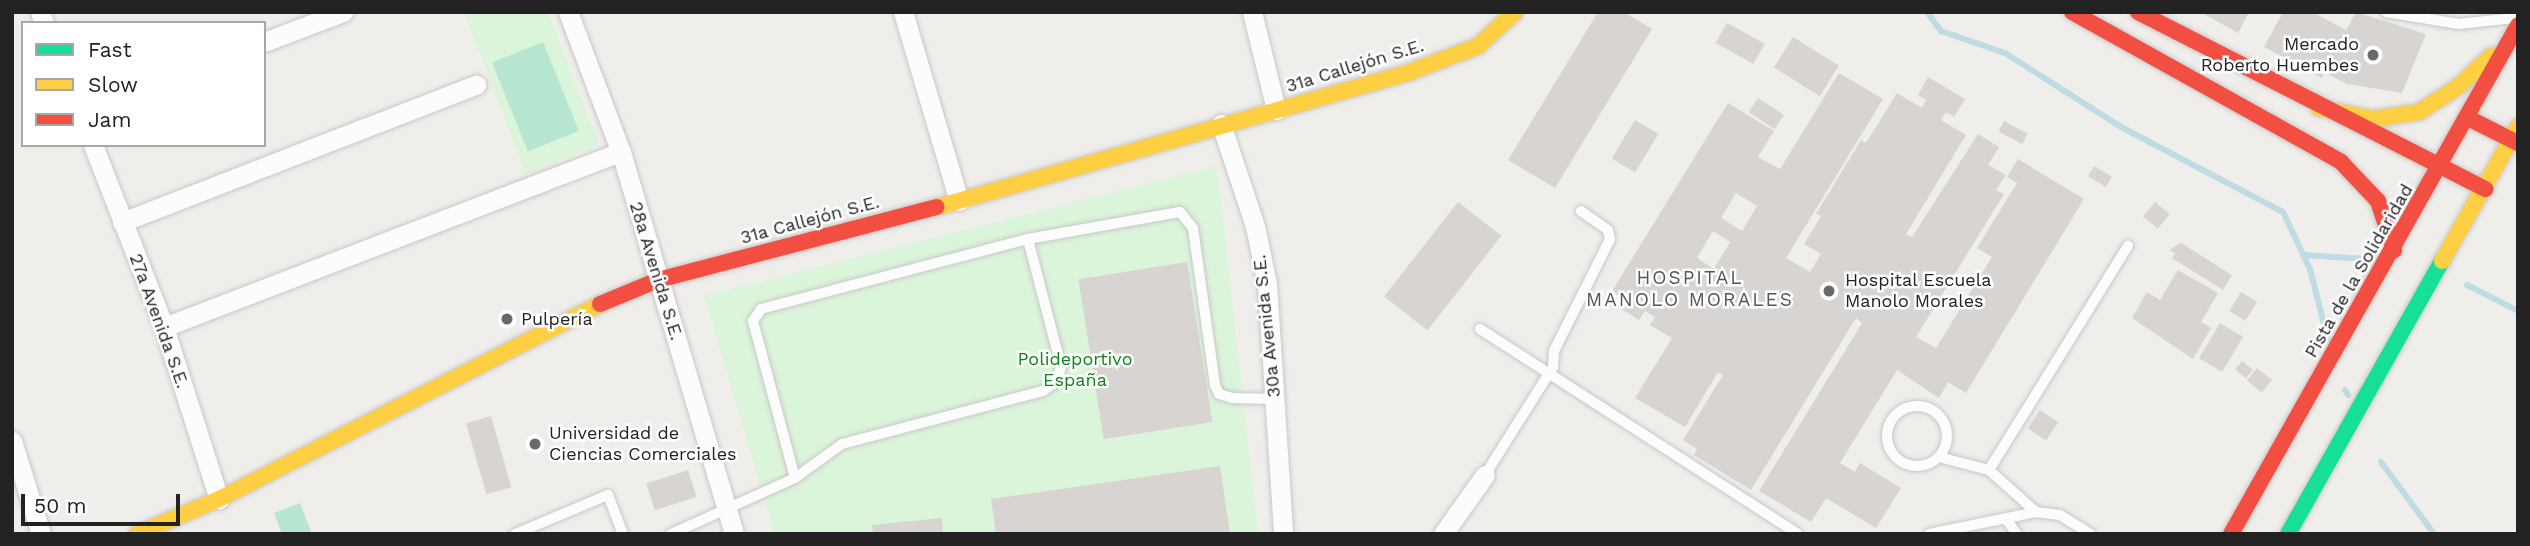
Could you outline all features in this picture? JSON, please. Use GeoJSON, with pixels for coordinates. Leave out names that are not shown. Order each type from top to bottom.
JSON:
{"type":"FeatureCollection","features":[{"type":"Feature","properties":{"kind":"main road","name":"31a Callejón S.E."},"geometry":{"type":"LineString","coordinates":[[137,534],[219,499],[613,298],[658,280],[959,201],[1410,72],[1478,46],[1515,12]]}},
{"type":"Feature","properties":{"kind":"main road"},"geometry":{"type":"LineString","coordinates":[[2072,12],[2145,26],[2485,189]]}},
{"type":"Feature","properties":{"kind":"main road"},"geometry":{"type":"LineString","coordinates":[[2319,108],[2374,119],[2419,111],[2459,86],[2517,24]]}},
{"type":"Feature","properties":{"kind":"main road","name":"Pista de la Solidaridad"},"geometry":{"type":"LineString","coordinates":[[2231,534],[2441,167],[2517,24]]}},
{"type":"Feature","properties":{"kind":"main road"},"geometry":{"type":"LineString","coordinates":[[2145,26],[2342,162],[2378,201],[2394,250]]}},
{"type":"Feature","properties":{"kind":"main road"},"geometry":{"type":"LineString","coordinates":[[2288,534],[2516,136],[2468,118]]}},
{"type":"Feature","properties":{"kind":"street"},"geometry":{"type":"LineString","coordinates":[[266,41],[343,12]]}},
{"type":"Feature","properties":{"kind":"street","name":"28a Avenida S.E."},"geometry":{"type":"LineString","coordinates":[[568,12],[621,152],[734,534]]}},
{"type":"Feature","properties":{"kind":"street"},"geometry":{"type":"LineString","coordinates":[[903,12],[959,201]]}},
{"type":"Feature","properties":{"kind":"street"},"geometry":{"type":"LineString","coordinates":[[1252,12],[1276,110]]}},
{"type":"Feature","properties":{"kind":"street"},"geometry":{"type":"LineString","coordinates":[[122,222],[476,85]]}},
{"type":"Feature","properties":{"kind":"street","name":"30a Avenida S.E."},"geometry":{"type":"LineString","coordinates":[[1221,124],[1255,226],[1267,284],[1283,534]]}},
{"type":"Feature","properties":{"kind":"street","name":"27a Avenida S.E."},"geometry":{"type":"LineString","coordinates":[[94,147],[164,327],[219,499]]}},
{"type":"Feature","properties":{"kind":"street"},"geometry":{"type":"LineString","coordinates":[[164,327],[621,152]]}},
{"type":"Feature","properties":{"kind":"street"},"geometry":{"type":"LineString","coordinates":[[12,441],[41,534]]}},
{"type":"Feature","properties":{"kind":"street"},"geometry":{"type":"LineString","coordinates":[[1443,534],[1485,475]]}},
{"type":"Feature","properties":{"kind":"lane"},"geometry":{"type":"LineString","coordinates":[[2386,12],[2459,24],[2517,24]]}},
{"type":"Feature","properties":{"kind":"lane"},"geometry":{"type":"LineString","coordinates":[[1485,475],[1547,376],[1554,351],[1610,239],[1608,230],[1581,211]]}},
{"type":"Feature","properties":{"kind":"lane"},"geometry":{"type":"LineString","coordinates":[[795,478],[753,321],[761,309],[1028,239],[1180,212],[1194,228],[1215,385],[1219,394],[1232,398],[1274,398]]}},
{"type":"Feature","properties":{"kind":"lane"},"geometry":{"type":"LineString","coordinates":[[671,534],[795,478],[842,444],[1043,391],[1057,381],[1061,366],[1028,239]]}},
{"type":"Feature","properties":{"kind":"lane"},"geometry":{"type":"LineString","coordinates":[[1989,470],[2128,246]]}},
{"type":"Feature","properties":{"kind":"lane"},"geometry":{"type":"LineString","coordinates":[[1480,330],[1547,376],[1798,534]]}},
{"type":"Feature","properties":{"kind":"lane"},"geometry":{"type":"LineString","coordinates":[[1939,457],[1947,440],[1938,414],[1921,406],[1895,415],[1887,432],[1895,458],[1922,466],[1939,457],[1989,470],[2036,512]]}},
{"type":"Feature","properties":{"kind":"lane"},"geometry":{"type":"LineString","coordinates":[[515,534],[608,495],[623,534]]}},
{"type":"Feature","properties":{"kind":"lane"},"geometry":{"type":"LineString","coordinates":[[1929,534],[2036,512],[2060,515],[2091,534]]}},
{"type":"Feature","properties":{"kind":"lane"},"geometry":{"type":"LineString","coordinates":[[2006,519],[2017,534]]}},
{"type":"Feature","properties":{"kind":"green space"},"geometry":{"type":"Polygon","coordinates":[[[464,12],[548,12],[599,144],[526,174],[464,12]]]}},
{"type":"Feature","properties":{"kind":"green space"},"geometry":{"type":"Polygon","coordinates":[[[543,42],[579,131],[528,152],[492,63],[543,42]]]}},
{"type":"Feature","properties":{"kind":"green space","name":"Polideportivo España"},"geometry":{"type":"Polygon","coordinates":[[[1217,166],[1258,534],[775,534],[704,296],[1217,166]]]}},
{"type":"Feature","properties":{"kind":"green space"},"geometry":{"type":"Polygon","coordinates":[[[300,503],[312,534],[282,534],[274,513],[300,503]]]}},
{"type":"Feature","properties":{"kind":"building"},"geometry":{"type":"Polygon","coordinates":[[[1598,12],[1624,12],[1652,29],[1555,188],[1508,160],[1598,12]]]}},
{"type":"Feature","properties":{"kind":"building"},"geometry":{"type":"Polygon","coordinates":[[[2200,12],[2249,12],[2238,33],[2200,12]]]}},
{"type":"Feature","properties":{"kind":"building"},"geometry":{"type":"Polygon","coordinates":[[[2283,12],[2312,12],[2346,30],[2356,12],[2426,34],[2402,93],[2347,84],[2324,72],[2322,78],[2264,47],[2283,12]]]}},
{"type":"Feature","properties":{"kind":"building"},"geometry":{"type":"Polygon","coordinates":[[[1727,23],[1765,44],[1753,64],[1716,43],[1727,23]]]}},
{"type":"Feature","properties":{"kind":"building"},"geometry":{"type":"Polygon","coordinates":[[[1793,37],[1839,66],[1820,96],[1774,68],[1793,37]]]}},
{"type":"Feature","properties":{"kind":"building"},"geometry":{"type":"Polygon","coordinates":[[[1839,73],[1883,99],[1786,258],[1810,272],[1821,254],[1804,244],[1821,216],[1816,214],[1861,140],[1866,143],[1897,93],[1922,108],[1926,100],[1918,95],[1928,77],[1965,99],[1954,117],[1946,112],[1941,120],[1966,135],[1906,234],[1912,237],[1978,134],[1999,147],[1988,165],[2006,175],[1996,190],[2004,194],[1916,337],[1936,348],[1992,257],[1977,248],[2017,183],[2007,177],[2018,159],[2084,199],[1966,393],[1948,382],[1939,398],[1897,370],[1840,463],[1855,472],[1860,463],[1901,488],[1876,528],[1826,498],[1811,522],[1759,491],[1862,323],[1856,318],[1751,490],[1694,455],[1697,449],[1683,440],[1723,375],[1718,372],[1685,427],[1635,398],[1672,338],[1650,325],[1655,317],[1645,311],[1639,320],[1617,306],[1622,297],[1612,291],[1728,103],[1774,131],[1758,157],[1780,169],[1839,73]],[[1736,193],[1721,218],[1742,231],[1757,206],[1736,193]],[[1713,231],[1697,258],[1714,269],[1730,242],[1713,231]]]}},
{"type":"Feature","properties":{"kind":"building"},"geometry":{"type":"Polygon","coordinates":[[[1758,98],[1784,115],[1775,129],[1749,112],[1758,98]]]}},
{"type":"Feature","properties":{"kind":"building"},"geometry":{"type":"Polygon","coordinates":[[[1635,120],[1658,134],[1635,172],[1612,159],[1635,120]]]}},
{"type":"Feature","properties":{"kind":"building"},"geometry":{"type":"Polygon","coordinates":[[[2004,121],[2028,134],[2022,144],[1998,132],[2004,121]]]}},
{"type":"Feature","properties":{"kind":"building"},"geometry":{"type":"Polygon","coordinates":[[[2094,166],[2112,177],[2106,187],[2088,176],[2094,166]]]}},
{"type":"Feature","properties":{"kind":"building"},"geometry":{"type":"Polygon","coordinates":[[[1458,202],[1501,236],[1427,330],[1384,297],[1458,202]]]}},
{"type":"Feature","properties":{"kind":"building"},"geometry":{"type":"Polygon","coordinates":[[[2155,202],[2170,214],[2158,229],[2143,217],[2155,202]]]}},
{"type":"Feature","properties":{"kind":"building"},"geometry":{"type":"Polygon","coordinates":[[[2181,243],[2232,275],[2223,290],[2172,258],[2175,253],[2169,250],[2181,243]]]}},
{"type":"Feature","properties":{"kind":"building"},"geometry":{"type":"Polygon","coordinates":[[[1187,262],[1212,422],[1104,439],[1078,279],[1187,262]]]}},
{"type":"Feature","properties":{"kind":"building"},"geometry":{"type":"Polygon","coordinates":[[[2178,270],[2218,293],[2201,322],[2211,328],[2193,359],[2132,318],[2147,292],[2160,300],[2178,270]]]}},
{"type":"Feature","properties":{"kind":"building"},"geometry":{"type":"Polygon","coordinates":[[[2241,292],[2257,302],[2245,321],[2229,311],[2241,292]]]}},
{"type":"Feature","properties":{"kind":"building"},"geometry":{"type":"Polygon","coordinates":[[[2220,323],[2243,337],[2222,372],[2199,358],[2220,323]]]}},
{"type":"Feature","properties":{"kind":"building"},"geometry":{"type":"Polygon","coordinates":[[[2242,361],[2253,370],[2246,378],[2235,370],[2242,361]]]}},
{"type":"Feature","properties":{"kind":"building"},"geometry":{"type":"Polygon","coordinates":[[[2257,368],[2272,380],[2262,392],[2247,380],[2257,368]]]}},
{"type":"Feature","properties":{"kind":"building"},"geometry":{"type":"Polygon","coordinates":[[[2040,410],[2058,422],[2046,441],[2028,428],[2040,410]]]}},
{"type":"Feature","properties":{"kind":"building"},"geometry":{"type":"Polygon","coordinates":[[[491,416],[511,487],[486,494],[466,423],[491,416]]]}},
{"type":"Feature","properties":{"kind":"building"},"geometry":{"type":"Polygon","coordinates":[[[1220,466],[1230,534],[996,534],[991,499],[1220,466]]]}},
{"type":"Feature","properties":{"kind":"building"},"geometry":{"type":"Polygon","coordinates":[[[688,470],[697,497],[655,510],[646,484],[688,470]]]}},
{"type":"Feature","properties":{"kind":"building"},"geometry":{"type":"Polygon","coordinates":[[[942,518],[943,534],[873,534],[872,525],[942,518]]]}},
{"type":"Feature","properties":{"kind":"waterway"},"geometry":{"type":"LineString","coordinates":[[1927,12],[1941,31],[2005,53],[2121,127],[2283,212],[2310,269],[2328,340]]}},
{"type":"Feature","properties":{"kind":"waterway"},"geometry":{"type":"LineString","coordinates":[[2303,255],[2367,259]]}},
{"type":"Feature","properties":{"kind":"waterway"},"geometry":{"type":"LineString","coordinates":[[2467,285],[2518,311]]}},
{"type":"Feature","properties":{"kind":"waterway"},"geometry":{"type":"LineString","coordinates":[[2345,390],[2348,395]]}},
{"type":"Feature","properties":{"kind":"waterway"},"geometry":{"type":"LineString","coordinates":[[2381,462],[2434,534]]}},
{"type":"Feature","properties":{"kind":"traffic: fast"},"geometry":{"type":"LineString","coordinates":[[2288,534],[2442,261]]}},
{"type":"Feature","properties":{"kind":"traffic: slow"},"geometry":{"type":"LineString","coordinates":[[937,207],[1410,72],[1478,46],[1515,12]]}},
{"type":"Feature","properties":{"kind":"traffic: slow"},"geometry":{"type":"LineString","coordinates":[[2319,108],[2374,119],[2419,112],[2459,86],[2491,56]]}},
{"type":"Feature","properties":{"kind":"traffic: slow"},"geometry":{"type":"LineString","coordinates":[[2442,261],[2518,127]]}},
{"type":"Feature","properties":{"kind":"traffic: slow"},"geometry":{"type":"LineString","coordinates":[[137,534],[219,499],[600,304]]}},
{"type":"Feature","properties":{"kind":"traffic: jam"},"geometry":{"type":"LineString","coordinates":[[2072,12],[2341,162],[2378,201],[2394,250]]}},
{"type":"Feature","properties":{"kind":"traffic: jam"},"geometry":{"type":"LineString","coordinates":[[2138,12],[2485,189]]}},
{"type":"Feature","properties":{"kind":"traffic: jam"},"geometry":{"type":"LineString","coordinates":[[2231,534],[2518,25]]}},
{"type":"Feature","properties":{"kind":"traffic: jam"},"geometry":{"type":"LineString","coordinates":[[2468,118],[2518,143]]}},
{"type":"Feature","properties":{"kind":"traffic: jam"},"geometry":{"type":"LineString","coordinates":[[600,304],[658,280],[937,207]]}},
{"type":"Feature","properties":{"kind":"place","name":"Mercado Roberto Huembes"},"geometry":{"type":"Point","coordinates":[2373,55]}},
{"type":"Feature","properties":{"kind":"place","name":"Hospital Escuela Manolo Morales"},"geometry":{"type":"Point","coordinates":[1829,291]}},
{"type":"Feature","properties":{"kind":"place","name":"Pulpería"},"geometry":{"type":"Point","coordinates":[507,319]}},
{"type":"Feature","properties":{"kind":"place","name":"Universidad de Ciencias Comerciales"},"geometry":{"type":"Point","coordinates":[535,444]}},
{"type":"Feature","properties":{"kind":"district","name":"HOSPITAL MANOLO MORALES"},"geometry":{"type":"Point","coordinates":[1690,289]}}]}
